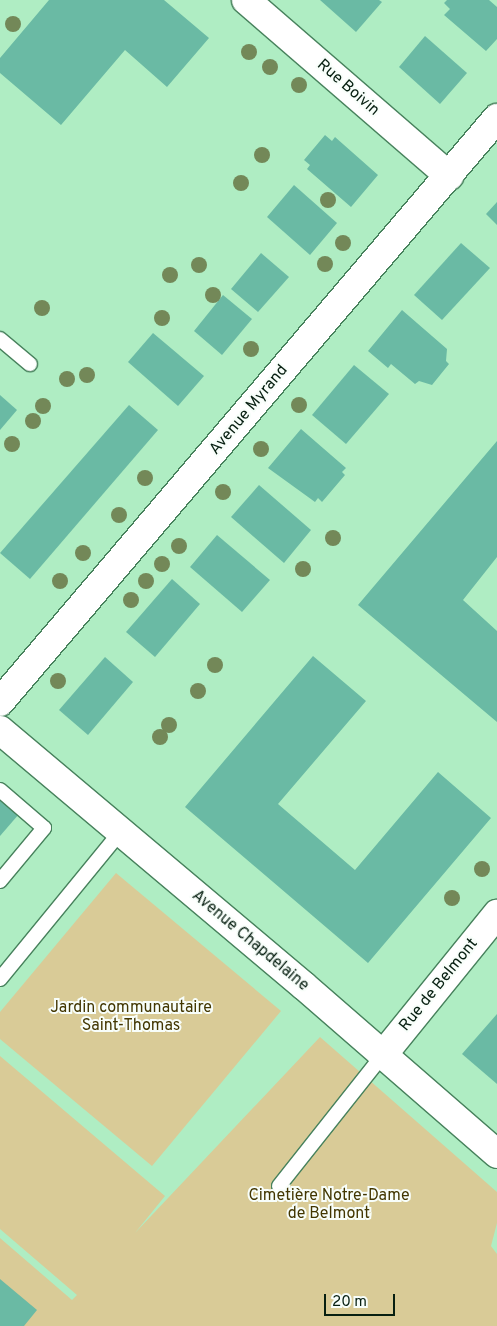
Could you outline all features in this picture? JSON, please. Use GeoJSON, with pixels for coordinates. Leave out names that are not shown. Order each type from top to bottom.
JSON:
{"type":"FeatureCollection","features":[{"type":"Feature","properties":{"kind":"street","name":"Rue Boivin"},"geometry":{"type":"LineString","coordinates":[[246,0],[449,176]]}},
{"type":"Feature","properties":{"kind":"street","name":"Avenue Myrand"},"geometry":{"type":"LineString","coordinates":[[0,702],[497,118]]}},
{"type":"Feature","properties":{"kind":"street","name":"Avenue Chapdelaine"},"geometry":{"type":"LineString","coordinates":[[0,730],[121,831],[497,1154]]}},
{"type":"Feature","properties":{"kind":"street","name":"Rue de Belmont"},"geometry":{"type":"LineString","coordinates":[[382,1056],[497,914]]}},
{"type":"Feature","properties":{"kind":"lane"},"geometry":{"type":"LineString","coordinates":[[0,339],[30,364]]}},
{"type":"Feature","properties":{"kind":"lane"},"geometry":{"type":"LineString","coordinates":[[0,790],[44,828],[0,881]]}},
{"type":"Feature","properties":{"kind":"lane"},"geometry":{"type":"LineString","coordinates":[[0,979],[121,831]]}},
{"type":"Feature","properties":{"kind":"lane"},"geometry":{"type":"LineString","coordinates":[[279,1186],[382,1056]]}},
{"type":"Feature","properties":{"kind":"green space","name":"Jardin communautaire Saint-Thomas"},"geometry":{"type":"Polygon","coordinates":[[[116,873],[281,1011],[152,1166],[0,1039],[0,1012],[116,873]]]}},
{"type":"Feature","properties":{"kind":"green space","name":"Cimetière Notre-Dame de Belmont"},"geometry":{"type":"Polygon","coordinates":[[[320,1037],[497,1192],[497,1223],[491,1246],[497,1254],[497,1326],[0,1326],[0,1238],[72,1300],[77,1295],[0,1229],[0,1056],[165,1196],[135,1233],[320,1037]]]}},
{"type":"Feature","properties":{"kind":"building"},"geometry":{"type":"Polygon","coordinates":[[[49,0],[164,0],[209,38],[167,87],[125,50],[61,125],[0,73],[0,58],[49,0]]]}},
{"type":"Feature","properties":{"kind":"building"},"geometry":{"type":"Polygon","coordinates":[[[320,0],[379,0],[382,2],[356,32],[320,0]]]}},
{"type":"Feature","properties":{"kind":"building"},"geometry":{"type":"Polygon","coordinates":[[[447,0],[489,0],[497,7],[497,39],[486,51],[444,15],[450,9],[444,3],[447,0]]]}},
{"type":"Feature","properties":{"kind":"building"},"geometry":{"type":"Polygon","coordinates":[[[425,36],[467,73],[440,104],[399,67],[425,36]]]}},
{"type":"Feature","properties":{"kind":"building"},"geometry":{"type":"Polygon","coordinates":[[[325,135],[332,141],[335,137],[378,175],[351,207],[307,169],[310,165],[304,160],[325,135]]]}},
{"type":"Feature","properties":{"kind":"building"},"geometry":{"type":"Polygon","coordinates":[[[294,185],[337,223],[310,255],[267,217],[294,185]]]}},
{"type":"Feature","properties":{"kind":"building"},"geometry":{"type":"Polygon","coordinates":[[[497,202],[497,225],[486,214],[497,202]]]}},
{"type":"Feature","properties":{"kind":"building"},"geometry":{"type":"Polygon","coordinates":[[[461,243],[490,268],[442,320],[414,295],[461,243]]]}},
{"type":"Feature","properties":{"kind":"building"},"geometry":{"type":"Polygon","coordinates":[[[261,253],[289,277],[258,312],[231,289],[261,253]]]}},
{"type":"Feature","properties":{"kind":"building"},"geometry":{"type":"Polygon","coordinates":[[[223,295],[252,319],[222,355],[194,331],[223,295]]]}},
{"type":"Feature","properties":{"kind":"building"},"geometry":{"type":"Polygon","coordinates":[[[402,310],[447,349],[446,361],[449,364],[432,385],[419,381],[415,384],[391,364],[388,368],[368,351],[402,310]]]}},
{"type":"Feature","properties":{"kind":"building"},"geometry":{"type":"Polygon","coordinates":[[[153,333],[204,376],[178,406],[128,362],[153,333]]]}},
{"type":"Feature","properties":{"kind":"building"},"geometry":{"type":"Polygon","coordinates":[[[354,365],[389,394],[346,444],[312,415],[354,365]]]}},
{"type":"Feature","properties":{"kind":"building"},"geometry":{"type":"Polygon","coordinates":[[[0,395],[17,410],[0,430],[0,395]]]}},
{"type":"Feature","properties":{"kind":"building"},"geometry":{"type":"Polygon","coordinates":[[[129,405],[158,430],[30,579],[0,553],[129,405]]]}},
{"type":"Feature","properties":{"kind":"building"},"geometry":{"type":"Polygon","coordinates":[[[301,429],[346,468],[342,472],[345,475],[322,502],[318,498],[315,502],[268,468],[301,429]]]}},
{"type":"Feature","properties":{"kind":"building"},"geometry":{"type":"Polygon","coordinates":[[[497,441],[497,557],[463,600],[497,631],[497,722],[358,605],[497,441]]]}},
{"type":"Feature","properties":{"kind":"building"},"geometry":{"type":"Polygon","coordinates":[[[259,485],[311,530],[284,563],[231,517],[259,485]]]}},
{"type":"Feature","properties":{"kind":"building"},"geometry":{"type":"Polygon","coordinates":[[[217,535],[270,580],[242,612],[190,567],[217,535]]]}},
{"type":"Feature","properties":{"kind":"building"},"geometry":{"type":"Polygon","coordinates":[[[172,579],[200,604],[155,657],[126,632],[172,579]]]}},
{"type":"Feature","properties":{"kind":"building"},"geometry":{"type":"Polygon","coordinates":[[[313,656],[366,701],[278,804],[355,870],[438,772],[491,818],[368,963],[185,807],[313,656]]]}},
{"type":"Feature","properties":{"kind":"building"},"geometry":{"type":"Polygon","coordinates":[[[105,657],[133,682],[88,735],[59,710],[105,657]]]}},
{"type":"Feature","properties":{"kind":"building"},"geometry":{"type":"Polygon","coordinates":[[[0,797],[19,814],[0,836],[0,797]]]}},
{"type":"Feature","properties":{"kind":"building"},"geometry":{"type":"Polygon","coordinates":[[[497,1014],[497,1084],[462,1054],[497,1014]]]}},
{"type":"Feature","properties":{"kind":"building"},"geometry":{"type":"Polygon","coordinates":[[[0,1279],[37,1310],[24,1326],[0,1326],[0,1279]]]}}]}
